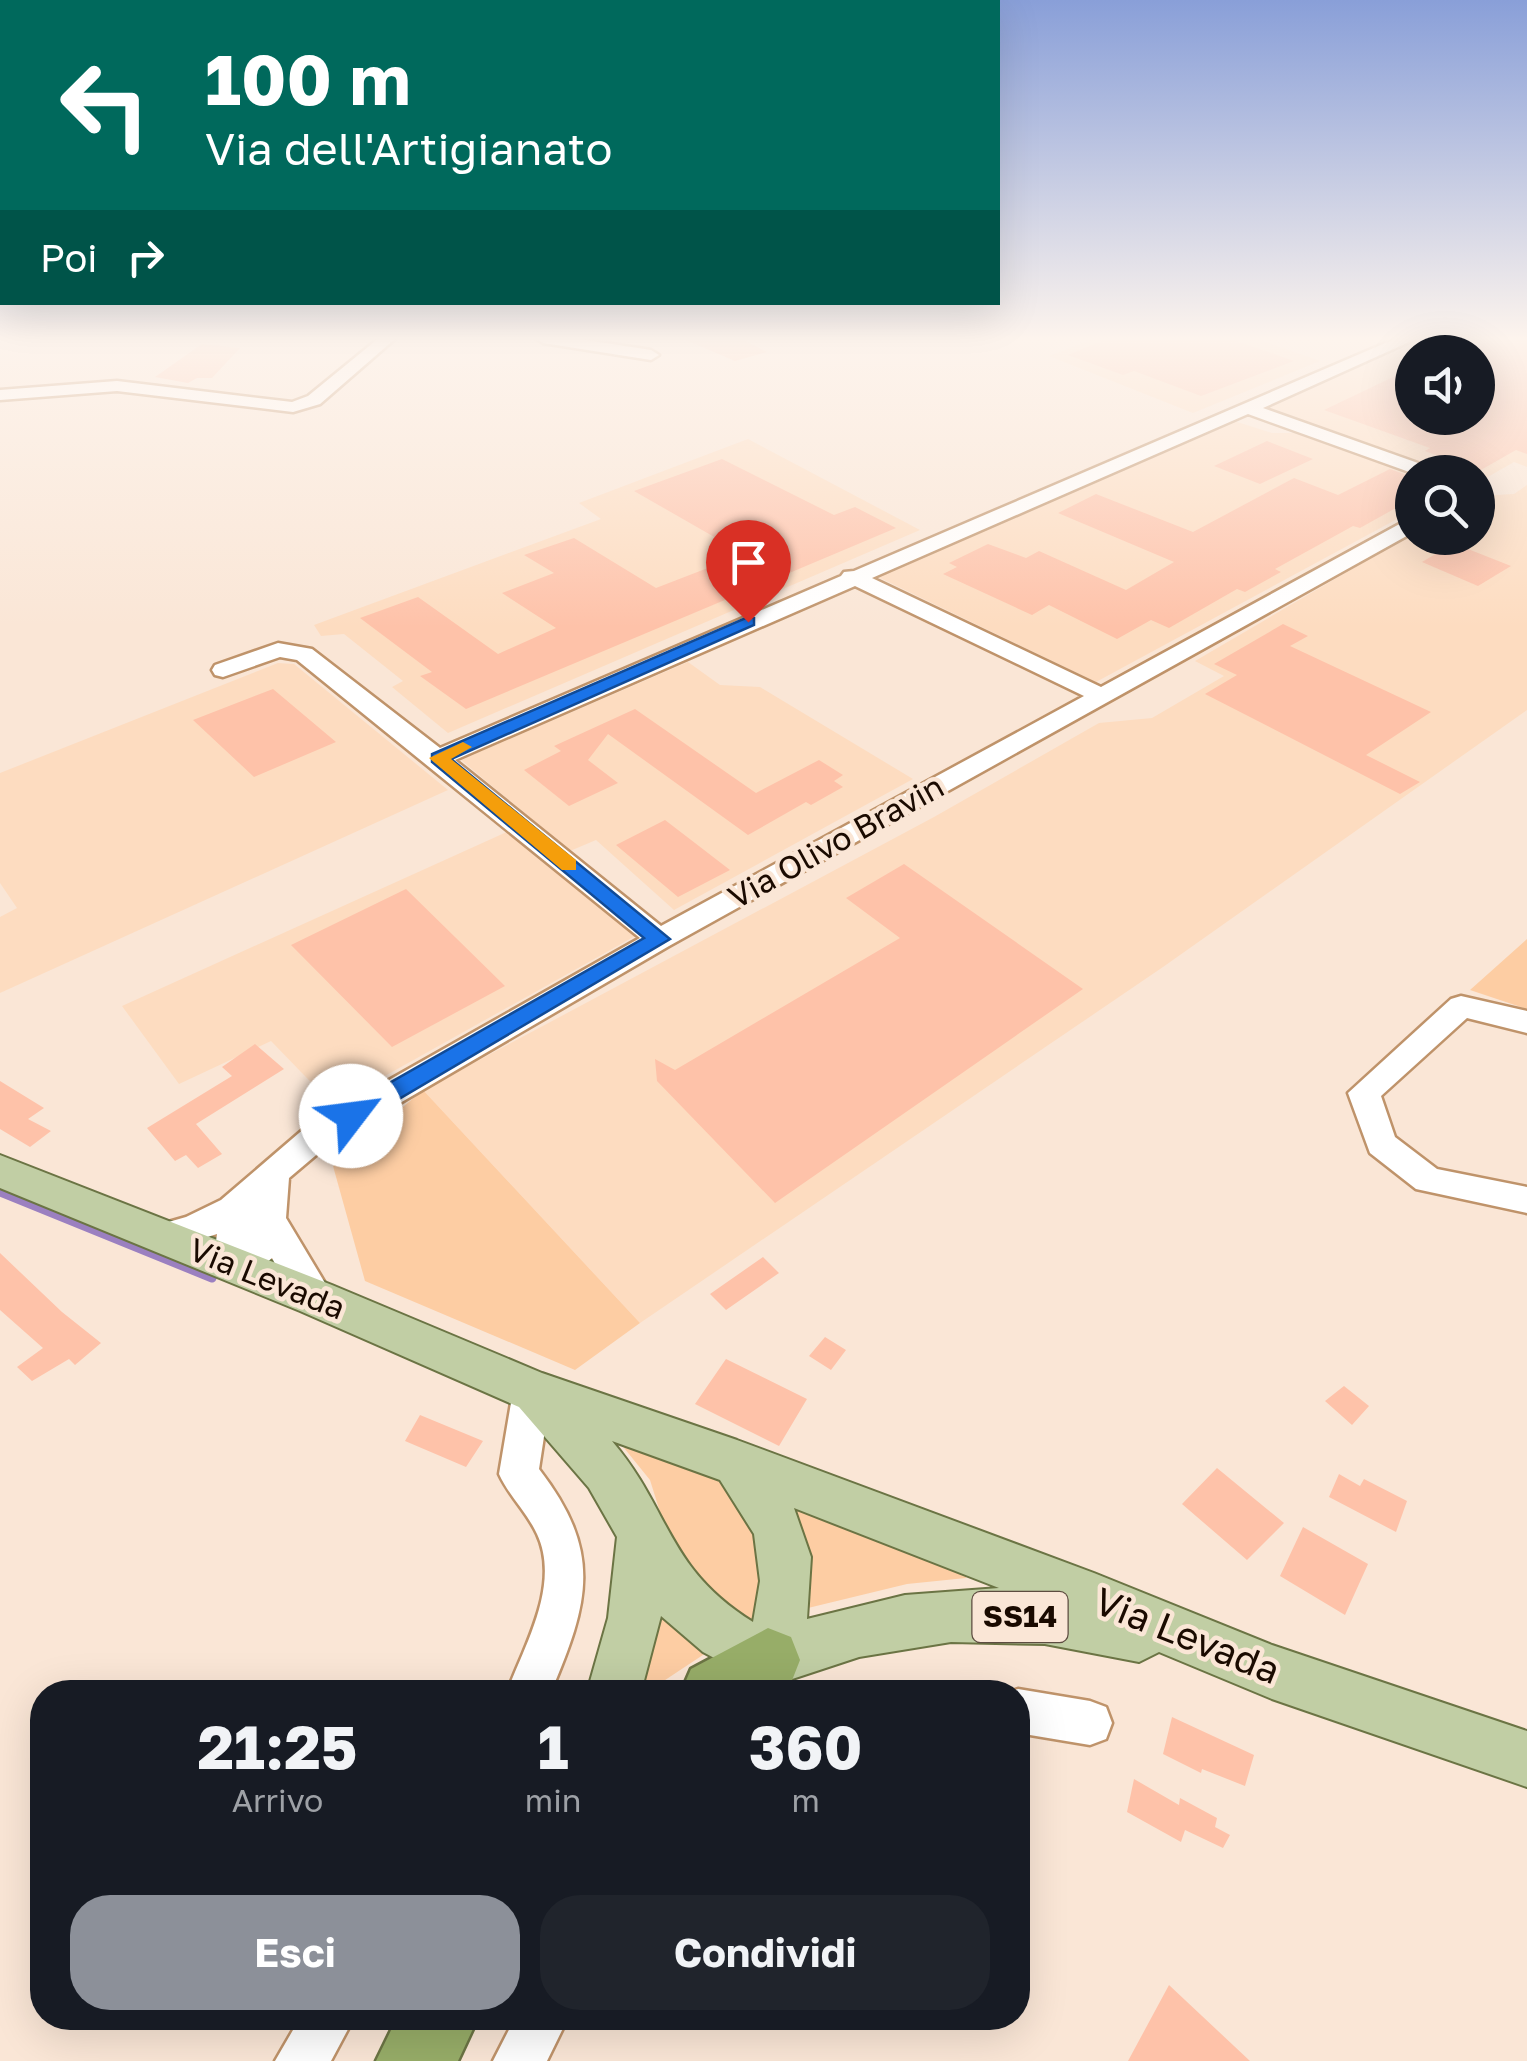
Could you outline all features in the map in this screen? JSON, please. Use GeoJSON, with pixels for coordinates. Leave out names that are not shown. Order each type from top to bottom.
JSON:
{"type":"FeatureCollection","features":[{"type":"Feature","properties":{"kind":"highway"},"geometry":{"type":"LineString","coordinates":[[734,1680],[768,1660]]}},
{"type":"Feature","properties":{"kind":"highway"},"geometry":{"type":"LineString","coordinates":[[415,2061],[433,2030]]}},
{"type":"Feature","properties":{"kind":"main road","name":"Via Levada"},"geometry":{"type":"LineString","coordinates":[[0,1170],[316,1298],[532,1391],[737,1463],[1094,1599],[1272,1672],[1527,1759]]}},
{"type":"Feature","properties":{"kind":"main road","name":"Via Levada"},"geometry":{"type":"LineString","coordinates":[[532,1391],[587,1447],[615,1484],[660,1572],[684,1604],[712,1629],[768,1660]]}},
{"type":"Feature","properties":{"kind":"main road"},"geometry":{"type":"LineString","coordinates":[[737,1463],[766,1498],[785,1550],[788,1578],[783,1620],[768,1660]]}},
{"type":"Feature","properties":{"kind":"main road","name":"Via Levada"},"geometry":{"type":"LineString","coordinates":[[618,1680],[636,1623],[642,1584],[640,1530]]}},
{"type":"Feature","properties":{"kind":"main road","name":"SS14"},"geometry":{"type":"LineString","coordinates":[[768,1660],[816,1640],[875,1624],[980,1615],[1050,1620],[1128,1632],[1272,1672]]}},
{"type":"Feature","properties":{"kind":"street"},"geometry":{"type":"LineString","coordinates":[[438,758],[1183,434]]}},
{"type":"Feature","properties":{"kind":"street"},"geometry":{"type":"LineString","coordinates":[[1321,434],[1395,461]]}},
{"type":"Feature","properties":{"kind":"street","name":"Via Olivo Bravin"},"geometry":{"type":"LineString","coordinates":[[267,1197],[296,1150],[317,1136],[659,939],[1395,534]]}},
{"type":"Feature","properties":{"kind":"street"},"geometry":{"type":"LineString","coordinates":[[852,576],[1102,696]]}},
{"type":"Feature","properties":{"kind":"street"},"geometry":{"type":"LineString","coordinates":[[224,670],[278,650],[295,650],[438,758],[659,939]]}},
{"type":"Feature","properties":{"kind":"street"},"geometry":{"type":"LineString","coordinates":[[1527,1022],[1461,1006],[1364,1093],[1381,1144],[1428,1180],[1527,1200]]}},
{"type":"Feature","properties":{"kind":"street"},"geometry":{"type":"LineString","coordinates":[[163,1236],[200,1230],[267,1197]]}},
{"type":"Feature","properties":{"kind":"street"},"geometry":{"type":"LineString","coordinates":[[234,1265],[266,1242],[267,1197]]}},
{"type":"Feature","properties":{"kind":"street"},"geometry":{"type":"LineString","coordinates":[[267,1197],[296,1270],[316,1298]]}},
{"type":"Feature","properties":{"kind":"street"},"geometry":{"type":"LineString","coordinates":[[532,1391],[519,1474],[542,1504],[562,1549],[550,1647],[535,1680]]}},
{"type":"Feature","properties":{"kind":"street"},"geometry":{"type":"LineString","coordinates":[[1030,1713],[1090,1723]]}},
{"type":"Feature","properties":{"kind":"street"},"geometry":{"type":"LineString","coordinates":[[301,2061],[320,2030]]}},
{"type":"Feature","properties":{"kind":"street"},"geometry":{"type":"LineString","coordinates":[[519,2061],[536,2030]]}},
{"type":"Feature","properties":{"kind":"shaded area"},"geometry":{"type":"Polygon","coordinates":[[[1204,434],[1303,434],[1395,468],[1395,520],[1096,682],[878,577],[1204,434]]]}},
{"type":"Feature","properties":{"kind":"shaded area"},"geometry":{"type":"Polygon","coordinates":[[[1330,434],[1527,434],[1527,467],[1514,462],[1495,473],[1495,455],[1395,457],[1330,434]]]}},
{"type":"Feature","properties":{"kind":"shaded area"},"geometry":{"type":"Polygon","coordinates":[[[748,439],[920,530],[448,733],[392,687],[403,681],[344,634],[321,636],[314,625],[601,519],[579,503],[748,439]]]}},
{"type":"Feature","properties":{"kind":"shaded area"},"geometry":{"type":"Polygon","coordinates":[[[1527,485],[1527,710],[1163,967],[640,1323],[423,1090],[934,817],[1099,723],[1152,718],[1224,676],[1195,661],[1395,544],[1395,555],[1495,555],[1495,495],[1514,494],[1527,485]]]}},
{"type":"Feature","properties":{"kind":"shaded area"},"geometry":{"type":"Polygon","coordinates":[[[688,662],[720,685],[760,687],[913,779],[674,910],[596,840],[570,851],[461,760],[688,662]]]}},
{"type":"Feature","properties":{"kind":"shaded area"},"geometry":{"type":"Polygon","coordinates":[[[278,663],[294,664],[448,790],[0,993],[0,917],[17,908],[0,883],[0,773],[278,663]]]}},
{"type":"Feature","properties":{"kind":"shaded area"},"geometry":{"type":"Polygon","coordinates":[[[511,830],[637,935],[333,1105],[271,1041],[179,1084],[122,1006],[511,830]]]}},
{"type":"Feature","properties":{"kind":"shaded area"},"geometry":{"type":"Polygon","coordinates":[[[1527,939],[1527,1009],[1470,990],[1527,939]]]}},
{"type":"Feature","properties":{"kind":"shaded area"},"geometry":{"type":"Polygon","coordinates":[[[423,1090],[640,1323],[575,1370],[365,1281],[333,1166],[423,1090]]]}},
{"type":"Feature","properties":{"kind":"shaded area"},"geometry":{"type":"Polygon","coordinates":[[[616,1438],[714,1466],[772,1543],[760,1627],[711,1603],[665,1528],[650,1480],[616,1438]]]}},
{"type":"Feature","properties":{"kind":"shaded area"},"geometry":{"type":"Polygon","coordinates":[[[794,1504],[966,1572],[966,1578],[907,1584],[808,1608],[802,1536],[794,1504]]]}},
{"type":"Feature","properties":{"kind":"shaded area"},"geometry":{"type":"Polygon","coordinates":[[[662,1604],[712,1649],[665,1680],[639,1680],[662,1604]]]}},
{"type":"Feature","properties":{"kind":"building"},"geometry":{"type":"Polygon","coordinates":[[[1391,434],[1527,434],[1527,454],[1516,450],[1495,462],[1495,455],[1436,455],[1425,451],[1430,448],[1391,434]]]}},
{"type":"Feature","properties":{"kind":"building"},"geometry":{"type":"Polygon","coordinates":[[[1267,441],[1313,459],[1260,484],[1214,466],[1267,441]]]}},
{"type":"Feature","properties":{"kind":"building"},"geometry":{"type":"Polygon","coordinates":[[[722,459],[834,515],[855,507],[896,528],[466,709],[420,676],[432,672],[360,618],[418,597],[498,654],[556,628],[502,593],[554,573],[524,555],[574,538],[656,588],[744,554],[634,491],[722,459]]]}},
{"type":"Feature","properties":{"kind":"building"},"geometry":{"type":"Polygon","coordinates":[[[1390,469],[1395,471],[1395,508],[1360,528],[1353,526],[1275,569],[1281,572],[1245,592],[1237,589],[1169,628],[1151,620],[1117,639],[1049,605],[1032,615],[943,574],[957,567],[949,563],[988,544],[1026,558],[1039,551],[1126,590],[1174,562],[1058,513],[1096,494],[1193,532],[1294,478],[1338,495],[1390,469]]]}},
{"type":"Feature","properties":{"kind":"building"},"geometry":{"type":"Polygon","coordinates":[[[1434,555],[1484,555],[1511,566],[1478,586],[1422,562],[1434,555]]]}},
{"type":"Feature","properties":{"kind":"building"},"geometry":{"type":"Polygon","coordinates":[[[1283,624],[1308,636],[1290,646],[1431,712],[1366,755],[1420,782],[1400,794],[1205,694],[1237,675],[1214,664],[1283,624]]]}},
{"type":"Feature","properties":{"kind":"building"},"geometry":{"type":"Polygon","coordinates":[[[273,689],[336,742],[254,777],[193,720],[273,689]]]}},
{"type":"Feature","properties":{"kind":"building"},"geometry":{"type":"Polygon","coordinates":[[[635,709],[756,793],[819,760],[843,775],[834,781],[843,787],[811,805],[806,802],[748,835],[608,734],[588,760],[618,783],[569,806],[524,770],[561,751],[554,746],[635,709]]]}},
{"type":"Feature","properties":{"kind":"building"},"geometry":{"type":"Polygon","coordinates":[[[665,820],[730,870],[678,897],[616,845],[665,820]]]}},
{"type":"Feature","properties":{"kind":"building"},"geometry":{"type":"Polygon","coordinates":[[[904,864],[1083,989],[775,1203],[657,1081],[655,1059],[675,1070],[900,938],[846,898],[904,864]]]}},
{"type":"Feature","properties":{"kind":"building"},"geometry":{"type":"Polygon","coordinates":[[[406,889],[505,986],[392,1047],[291,945],[406,889]]]}},
{"type":"Feature","properties":{"kind":"building"},"geometry":{"type":"Polygon","coordinates":[[[255,1044],[284,1069],[196,1124],[222,1154],[198,1168],[186,1155],[175,1161],[147,1128],[232,1076],[222,1067],[255,1044]]]}},
{"type":"Feature","properties":{"kind":"building"},"geometry":{"type":"Polygon","coordinates":[[[0,1081],[44,1108],[28,1119],[51,1131],[30,1147],[0,1129],[0,1081]]]}},
{"type":"Feature","properties":{"kind":"building"},"geometry":{"type":"Polygon","coordinates":[[[0,1253],[101,1343],[75,1365],[69,1359],[32,1381],[17,1367],[43,1348],[0,1310],[0,1253]]]}},
{"type":"Feature","properties":{"kind":"building"},"geometry":{"type":"Polygon","coordinates":[[[763,1257],[779,1273],[726,1310],[710,1294],[763,1257]]]}},
{"type":"Feature","properties":{"kind":"building"},"geometry":{"type":"Polygon","coordinates":[[[825,1337],[846,1350],[831,1370],[809,1356],[825,1337]]]}},
{"type":"Feature","properties":{"kind":"building"},"geometry":{"type":"Polygon","coordinates":[[[726,1359],[807,1399],[779,1446],[695,1404],[726,1359]]]}},
{"type":"Feature","properties":{"kind":"building"},"geometry":{"type":"Polygon","coordinates":[[[1344,1386],[1369,1406],[1352,1425],[1325,1401],[1344,1386]]]}},
{"type":"Feature","properties":{"kind":"building"},"geometry":{"type":"Polygon","coordinates":[[[420,1415],[483,1441],[466,1467],[405,1441],[420,1415]]]}},
{"type":"Feature","properties":{"kind":"building"},"geometry":{"type":"Polygon","coordinates":[[[1217,1468],[1284,1523],[1247,1560],[1182,1504],[1217,1468]]]}},
{"type":"Feature","properties":{"kind":"building"},"geometry":{"type":"Polygon","coordinates":[[[1339,1474],[1360,1486],[1364,1479],[1407,1501],[1396,1532],[1329,1497],[1339,1474]]]}},
{"type":"Feature","properties":{"kind":"building"},"geometry":{"type":"Polygon","coordinates":[[[1303,1527],[1368,1564],[1345,1615],[1280,1576],[1303,1527]]]}},
{"type":"Feature","properties":{"kind":"building"},"geometry":{"type":"Polygon","coordinates":[[[1172,1717],[1254,1755],[1245,1786],[1202,1769],[1201,1773],[1163,1754],[1172,1717]]]}},
{"type":"Feature","properties":{"kind":"building"},"geometry":{"type":"Polygon","coordinates":[[[1134,1779],[1179,1805],[1180,1798],[1217,1818],[1215,1827],[1230,1835],[1223,1848],[1185,1830],[1181,1842],[1127,1812],[1134,1779]]]}},
{"type":"Feature","properties":{"kind":"building"},"geometry":{"type":"Polygon","coordinates":[[[1169,1985],[1250,2061],[1128,2061],[1169,1985]]]}},
{"type":"Feature","properties":{"kind":"waterway"},"geometry":{"type":"LineString","coordinates":[[0,1192],[212,1278]]}},
{"type":"Feature","properties":{"kind":"slow traffic"},"geometry":{"type":"LineString","coordinates":[[463,747],[438,758],[569,865]]}},
{"type":"Feature","properties":{"kind":"route"},"geometry":{"type":"LineString","coordinates":[[351,1116],[659,939],[438,758],[748,622]]}}]}
